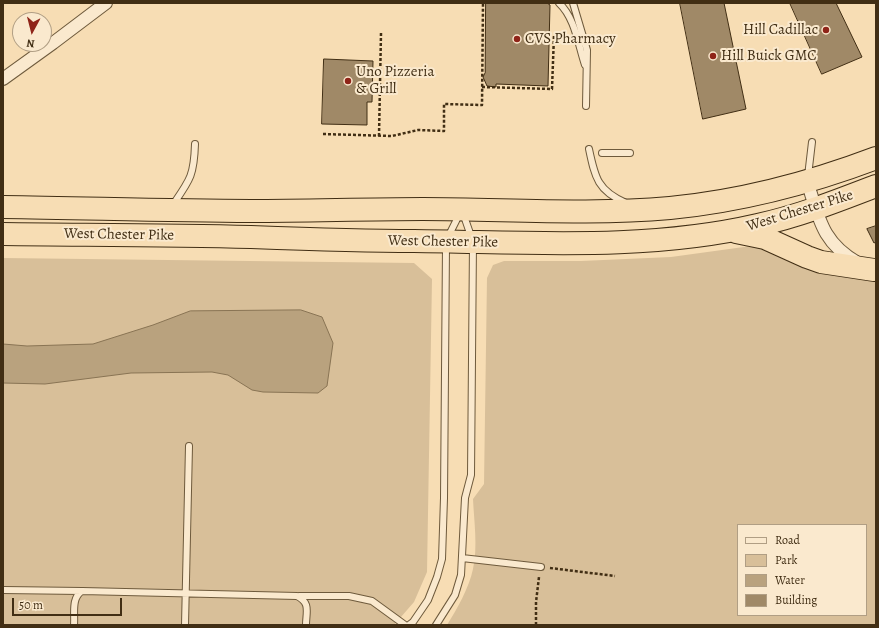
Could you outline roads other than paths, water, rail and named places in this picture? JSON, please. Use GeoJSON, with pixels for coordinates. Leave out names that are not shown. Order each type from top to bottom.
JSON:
{"type":"FeatureCollection","features":[{"type":"Feature","properties":{"kind":"highway","name":"West Chester Pike"},"geometry":{"type":"LineString","coordinates":[[3,207],[257,211],[462,210],[580,212],[671,208],[724,200],[807,181],[839,172],[876,158]]}},
{"type":"Feature","properties":{"kind":"highway","name":"West Chester Pike"},"geometry":{"type":"LineString","coordinates":[[3,234],[446,242],[620,242],[674,238],[729,230],[786,218],[876,186]]}},
{"type":"Feature","properties":{"kind":"highway"},"geometry":{"type":"LineString","coordinates":[[729,230],[764,238],[821,262],[875,271]]}},
{"type":"Feature","properties":{"kind":"street"},"geometry":{"type":"LineString","coordinates":[[3,79],[106,3]]}},
{"type":"Feature","properties":{"kind":"street"},"geometry":{"type":"LineString","coordinates":[[807,181],[824,231],[829,240],[850,259],[875,271]]}},
{"type":"Feature","properties":{"kind":"lane"},"geometry":{"type":"LineString","coordinates":[[558,3],[563,7],[571,20],[586,68]]}},
{"type":"Feature","properties":{"kind":"lane"},"geometry":{"type":"LineString","coordinates":[[573,3],[587,50],[586,106]]}},
{"type":"Feature","properties":{"kind":"lane"},"geometry":{"type":"LineString","coordinates":[[807,181],[812,142]]}},
{"type":"Feature","properties":{"kind":"lane"},"geometry":{"type":"LineString","coordinates":[[170,210],[192,174],[195,144]]}},
{"type":"Feature","properties":{"kind":"lane"},"geometry":{"type":"LineString","coordinates":[[589,149],[594,174],[603,188],[613,197],[645,209]]}},
{"type":"Feature","properties":{"kind":"lane"},"geometry":{"type":"LineString","coordinates":[[602,153],[630,153]]}},
{"type":"Feature","properties":{"kind":"lane"},"geometry":{"type":"LineString","coordinates":[[409,625],[428,600],[438,577],[442,559],[444,498],[446,242],[462,210]]}},
{"type":"Feature","properties":{"kind":"lane"},"geometry":{"type":"LineString","coordinates":[[436,625],[455,595],[461,575],[466,498],[471,475],[473,242],[462,210]]}},
{"type":"Feature","properties":{"kind":"lane"},"geometry":{"type":"LineString","coordinates":[[185,625],[189,446]]}},
{"type":"Feature","properties":{"kind":"lane"},"geometry":{"type":"LineString","coordinates":[[462,558],[541,567]]}},
{"type":"Feature","properties":{"kind":"lane"},"geometry":{"type":"LineString","coordinates":[[3,590],[349,596],[372,601],[405,625]]}},
{"type":"Feature","properties":{"kind":"lane"},"geometry":{"type":"LineString","coordinates":[[74,625],[75,600],[78,594],[82,591]]}},
{"type":"Feature","properties":{"kind":"lane"},"geometry":{"type":"LineString","coordinates":[[297,596],[304,600],[307,604],[306,625]]}},
{"type":"Feature","properties":{"kind":"water"},"geometry":{"type":"Polygon","coordinates":[[[301,310],[322,317],[333,343],[327,386],[318,393],[263,392],[252,390],[228,375],[212,372],[131,373],[45,384],[3,383],[3,344],[27,346],[93,344],[153,325],[190,311],[301,310]]]}},
{"type":"Feature","properties":{"kind":"place","name":"Hill Cadillac"},"geometry":{"type":"Point","coordinates":[826,30]}},
{"type":"Feature","properties":{"kind":"place","name":"CVS Pharmacy"},"geometry":{"type":"Point","coordinates":[517,39]}},
{"type":"Feature","properties":{"kind":"place","name":"Hill Buick GMC"},"geometry":{"type":"Point","coordinates":[713,56]}},
{"type":"Feature","properties":{"kind":"place","name":"Uno Pizzeria & Grill"},"geometry":{"type":"Point","coordinates":[348,81]}}]}
